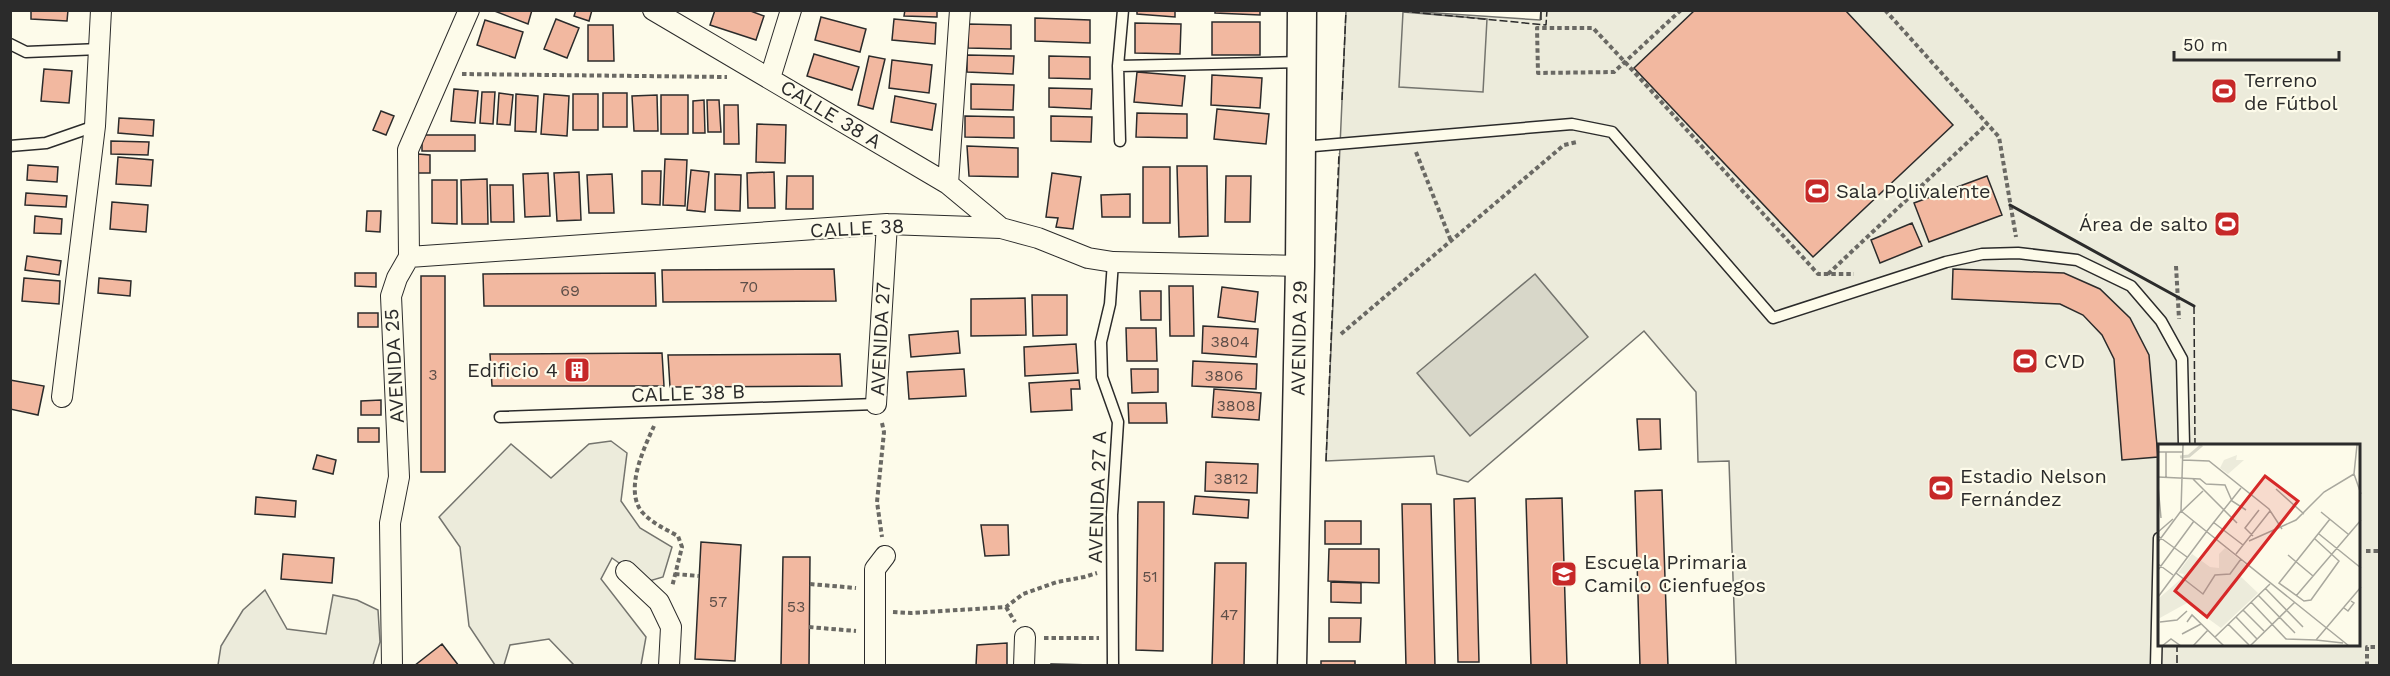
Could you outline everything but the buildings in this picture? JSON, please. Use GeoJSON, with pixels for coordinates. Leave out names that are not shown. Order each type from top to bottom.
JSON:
{"type":"FeatureCollection","features":[{"type":"Feature","properties":{"kind":"main road","name":"AVENIDA 29"},"geometry":{"type":"LineString","coordinates":[[1292,666],[1300,266],[1302,10]]}},
{"type":"Feature","properties":{"kind":"street"},"geometry":{"type":"LineString","coordinates":[[62,397],[95,126],[101,10]]}},
{"type":"Feature","properties":{"kind":"street","name":"AVENIDA 25"},"geometry":{"type":"LineString","coordinates":[[392,666],[390,523],[399,477],[391,296],[397,278],[409,257],[408,150],[469,10]]}},
{"type":"Feature","properties":{"kind":"street","name":"CALLE 38 A"},"geometry":{"type":"LineString","coordinates":[[653,10],[948,184],[1001,228]]}},
{"type":"Feature","properties":{"kind":"street"},"geometry":{"type":"LineString","coordinates":[[770,78],[791,10]]}},
{"type":"Feature","properties":{"kind":"street"},"geometry":{"type":"LineString","coordinates":[[948,184],[960,10]]}},
{"type":"Feature","properties":{"kind":"street","name":"CALLE 38"},"geometry":{"type":"LineString","coordinates":[[409,257],[887,224],[1001,228],[1038,238],[1088,258],[1113,262],[1300,266]]}},
{"type":"Feature","properties":{"kind":"street","name":"AVENIDA 27"},"geometry":{"type":"LineString","coordinates":[[876,404],[887,224]]}},
{"type":"Feature","properties":{"kind":"street"},"geometry":{"type":"LineString","coordinates":[[874,666],[875,569],[885,556]]}},
{"type":"Feature","properties":{"kind":"street"},"geometry":{"type":"LineString","coordinates":[[626,571],[659,602],[671,627],[669,666]]}},
{"type":"Feature","properties":{"kind":"street"},"geometry":{"type":"LineString","coordinates":[[1024,666],[1025,637]]}},
{"type":"Feature","properties":{"kind":"lane"},"geometry":{"type":"LineString","coordinates":[[1120,141],[1118,66],[1123,10]]}},
{"type":"Feature","properties":{"kind":"lane"},"geometry":{"type":"LineString","coordinates":[[10,44],[26,51],[100,49]]}},
{"type":"Feature","properties":{"kind":"lane"},"geometry":{"type":"LineString","coordinates":[[1118,66],[1301,62]]}},
{"type":"Feature","properties":{"kind":"lane"},"geometry":{"type":"LineString","coordinates":[[1301,147],[1572,124],[1612,132],[1773,318],[1946,262],[1982,254],[2018,253],[2077,260],[2131,286],[2162,321],[2182,359],[2184,444]]}},
{"type":"Feature","properties":{"kind":"lane"},"geometry":{"type":"LineString","coordinates":[[10,146],[46,143],[95,126]]}},
{"type":"Feature","properties":{"kind":"lane","name":"AVENIDA 27 A"},"geometry":{"type":"LineString","coordinates":[[1113,262],[1110,304],[1101,342],[1102,377],[1118,422],[1112,514],[1113,666]]}},
{"type":"Feature","properties":{"kind":"lane","name":"CALLE 38 B"},"geometry":{"type":"LineString","coordinates":[[500,417],[876,404]]}},
{"type":"Feature","properties":{"kind":"lane"},"geometry":{"type":"LineString","coordinates":[[2156,666],[2158,581]]}},
{"type":"Feature","properties":{"kind":"path"},"geometry":{"type":"LineString","coordinates":[[1681,10],[1624,62],[1614,72],[1538,73],[1537,28],[1593,28],[1624,62],[1818,274],[1864,273]]}},
{"type":"Feature","properties":{"kind":"path"},"geometry":{"type":"LineString","coordinates":[[1885,10],[1999,137],[2018,253]]}},
{"type":"Feature","properties":{"kind":"path"},"geometry":{"type":"LineString","coordinates":[[440,73],[770,78]]}},
{"type":"Feature","properties":{"kind":"path"},"geometry":{"type":"LineString","coordinates":[[1828,274],[1987,124]]}},
{"type":"Feature","properties":{"kind":"path"},"geometry":{"type":"LineString","coordinates":[[1410,138],[1451,241]]}},
{"type":"Feature","properties":{"kind":"path"},"geometry":{"type":"LineString","coordinates":[[1341,334],[1564,145],[1578,142],[1588,143]]}},
{"type":"Feature","properties":{"kind":"path"},"geometry":{"type":"LineString","coordinates":[[2176,266],[2182,359]]}},
{"type":"Feature","properties":{"kind":"path","name":"AVENIDA 27"},"geometry":{"type":"LineString","coordinates":[[876,404],[885,432],[877,502],[885,556]]}},
{"type":"Feature","properties":{"kind":"path"},"geometry":{"type":"LineString","coordinates":[[659,602],[672,588],[682,547],[678,536],[657,525],[641,510],[636,498],[641,453],[660,412]]}},
{"type":"Feature","properties":{"kind":"path"},"geometry":{"type":"LineString","coordinates":[[2366,551],[2379,551]]}},
{"type":"Feature","properties":{"kind":"path"},"geometry":{"type":"LineString","coordinates":[[875,611],[911,613],[1006,608],[1023,594],[1057,582],[1084,577],[1112,566]]}},
{"type":"Feature","properties":{"kind":"path"},"geometry":{"type":"LineString","coordinates":[[675,574],[699,576]]}},
{"type":"Feature","properties":{"kind":"path"},"geometry":{"type":"LineString","coordinates":[[810,584],[875,590]]}},
{"type":"Feature","properties":{"kind":"path"},"geometry":{"type":"LineString","coordinates":[[1006,608],[1025,637],[1113,638]]}},
{"type":"Feature","properties":{"kind":"path"},"geometry":{"type":"LineString","coordinates":[[809,627],[875,632]]}},
{"type":"Feature","properties":{"kind":"path"},"geometry":{"type":"LineString","coordinates":[[2367,666],[2367,647],[2379,647]]}},
{"type":"Feature","properties":{"kind":"shaded area","name":"CVD"},"geometry":{"type":"Polygon","coordinates":[[[1541,10],[2379,11],[2379,665],[1736,665],[1729,461],[1698,462],[1696,392],[1644,331],[1468,482],[1437,474],[1434,456],[1326,461],[1346,11],[1406,11],[1540,20],[1541,10]]]}},
{"type":"Feature","properties":{"kind":"shaded area"},"geometry":{"type":"Polygon","coordinates":[[[1403,12],[1487,19],[1483,92],[1399,87],[1403,12]]]}},
{"type":"Feature","properties":{"kind":"shaded area"},"geometry":{"type":"Polygon","coordinates":[[[1535,274],[1588,337],[1470,436],[1417,373],[1535,274]]]}},
{"type":"Feature","properties":{"kind":"shaded area"},"geometry":{"type":"Polygon","coordinates":[[[611,441],[627,453],[621,501],[640,528],[672,547],[663,577],[646,582],[612,558],[601,579],[646,637],[641,665],[574,665],[549,639],[510,645],[504,665],[495,665],[469,626],[460,547],[439,517],[511,444],[551,478],[589,444],[611,441]]]}},
{"type":"Feature","properties":{"kind":"shaded area"},"geometry":{"type":"Polygon","coordinates":[[[265,590],[287,629],[326,634],[333,595],[357,600],[378,610],[380,642],[373,665],[218,665],[221,646],[243,610],[265,590]]]}},
{"type":"Feature","properties":{"kind":"fence"},"geometry":{"type":"LineString","coordinates":[[1342,100],[1346,10]]}},
{"type":"Feature","properties":{"kind":"fence"},"geometry":{"type":"LineString","coordinates":[[1390,10],[1546,25],[1547,10]]}},
{"type":"Feature","properties":{"kind":"fence"},"geometry":{"type":"LineString","coordinates":[[1541,10],[1541,20]]}},
{"type":"Feature","properties":{"kind":"fence"},"geometry":{"type":"LineString","coordinates":[[1326,461],[1339,153]]}},
{"type":"Feature","properties":{"kind":"fence"},"geometry":{"type":"LineString","coordinates":[[2194,306],[2195,444]]}},
{"type":"Feature","properties":{"kind":"fence"},"geometry":{"type":"LineString","coordinates":[[2177,646],[2177,666]]}},
{"type":"Feature","properties":{"kind":"wall"},"geometry":{"type":"LineString","coordinates":[[2010,205],[2194,306]]}},
{"type":"Feature","properties":{"kind":"place","name":"Terreno de Fútbol"},"geometry":{"type":"Point","coordinates":[2224,91]}},
{"type":"Feature","properties":{"kind":"place","name":"Sala Polivalente"},"geometry":{"type":"Point","coordinates":[1817,191]}},
{"type":"Feature","properties":{"kind":"place","name":"Área de salto"},"geometry":{"type":"Point","coordinates":[2227,224]}},
{"type":"Feature","properties":{"kind":"place","name":"CVD"},"geometry":{"type":"Point","coordinates":[2025,361]}},
{"type":"Feature","properties":{"kind":"place","name":"Edificio 4"},"geometry":{"type":"Point","coordinates":[577,370]}},
{"type":"Feature","properties":{"kind":"place","name":"Estadio Nelson Fernández"},"geometry":{"type":"Point","coordinates":[1941,488]}},
{"type":"Feature","properties":{"kind":"place","name":"Escuela Primaria Camilo Cienfuegos"},"geometry":{"type":"Point","coordinates":[1564,574]}}]}
